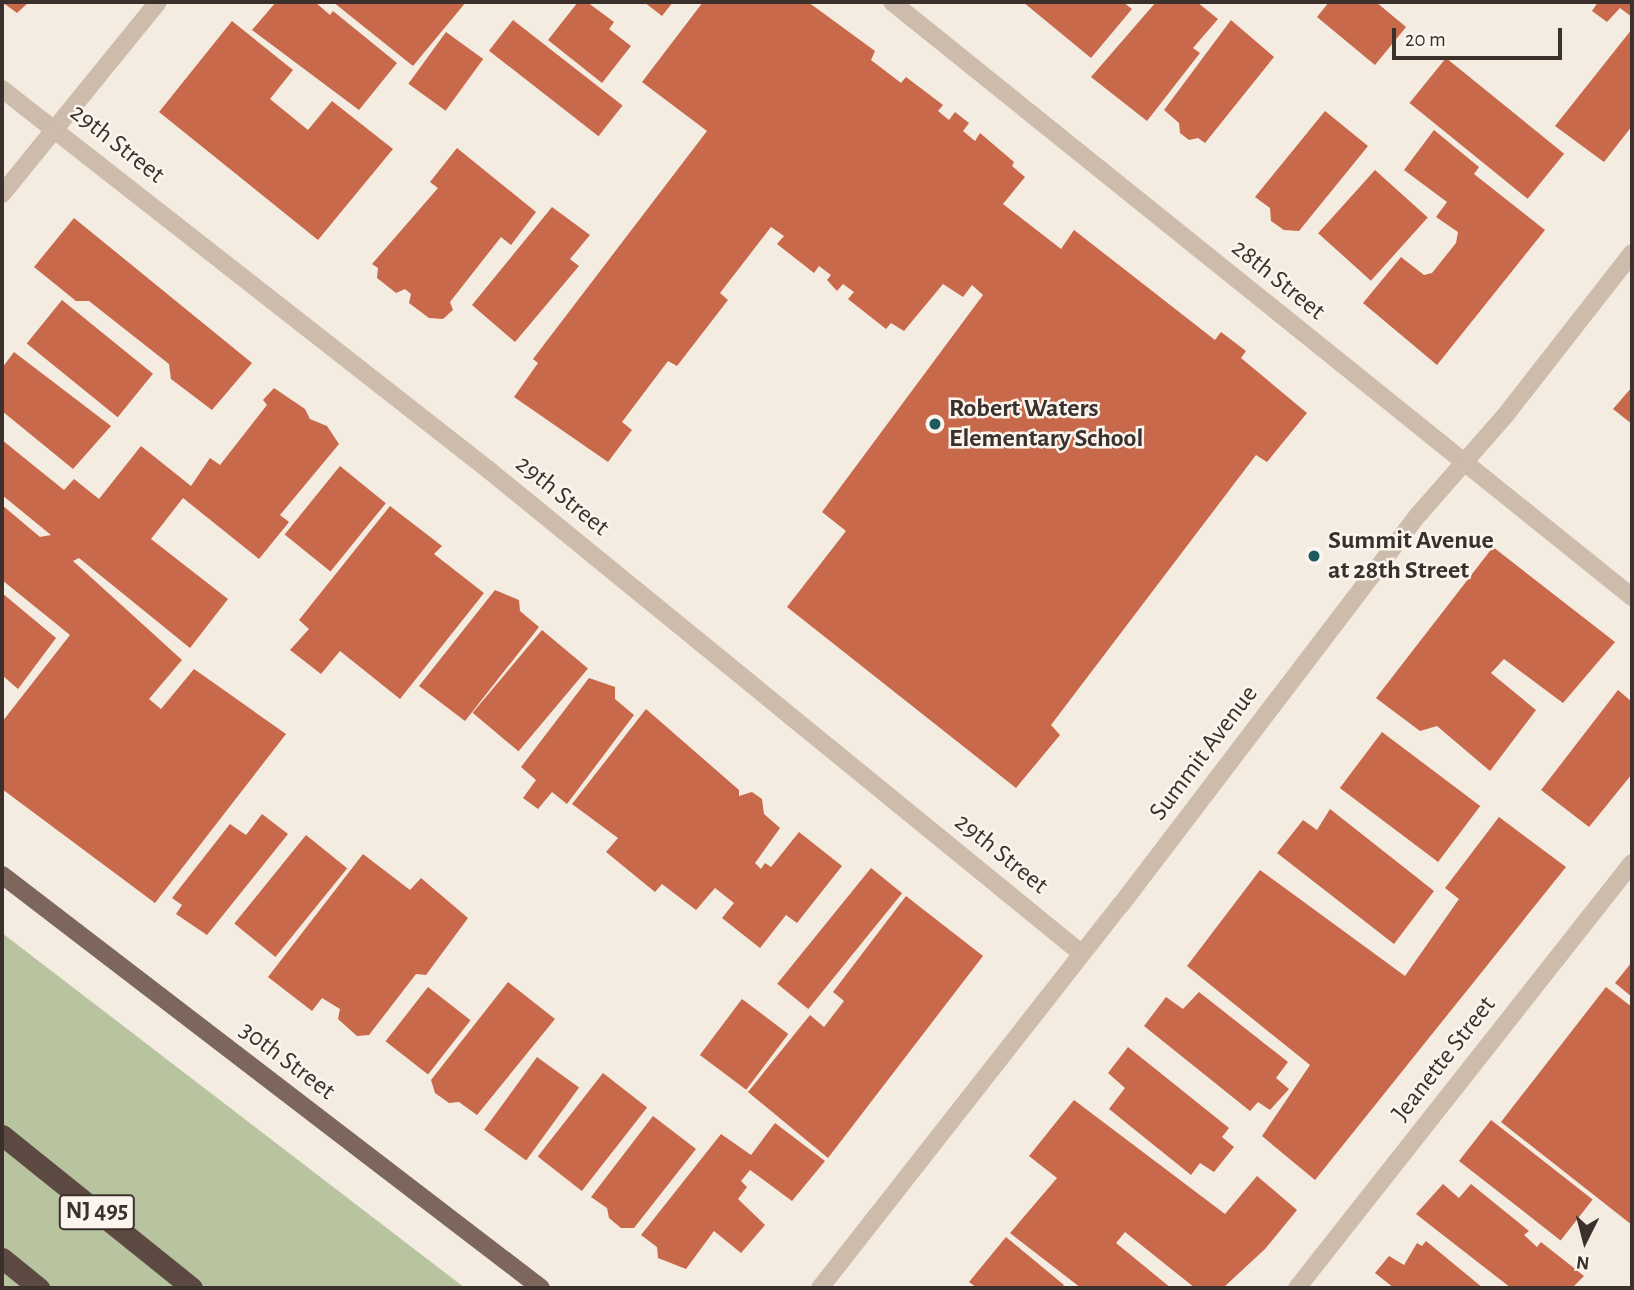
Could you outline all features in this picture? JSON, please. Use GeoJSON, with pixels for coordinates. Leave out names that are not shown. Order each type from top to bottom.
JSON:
{"type":"FeatureCollection","features":[{"type":"Feature","properties":{"kind":"highway","name":"NJ 495"},"geometry":{"type":"LineString","coordinates":[[2,1135],[192,1288]]}},
{"type":"Feature","properties":{"kind":"highway"},"geometry":{"type":"LineString","coordinates":[[2,1258],[39,1288]]}},
{"type":"Feature","properties":{"kind":"main road","name":"30th Street"},"geometry":{"type":"LineString","coordinates":[[2,875],[541,1288]]}},
{"type":"Feature","properties":{"kind":"street"},"geometry":{"type":"LineString","coordinates":[[2,194],[158,2]]}},
{"type":"Feature","properties":{"kind":"street","name":"28th Street"},"geometry":{"type":"LineString","coordinates":[[892,2],[1463,462],[1518,501],[1632,597]]}},
{"type":"Feature","properties":{"kind":"street","name":"29th Street"},"geometry":{"type":"LineString","coordinates":[[2,89],[490,471],[1081,953]]}},
{"type":"Feature","properties":{"kind":"street","name":"Summit Avenue"},"geometry":{"type":"LineString","coordinates":[[821,1288],[1463,462],[1632,253]]}},
{"type":"Feature","properties":{"kind":"street","name":"Jeanette Street"},"geometry":{"type":"LineString","coordinates":[[1297,1288],[1632,863]]}},
{"type":"Feature","properties":{"kind":"green space"},"geometry":{"type":"Polygon","coordinates":[[[2,933],[465,1288],[2,1288],[2,933]]]}},
{"type":"Feature","properties":{"kind":"building"},"geometry":{"type":"Polygon","coordinates":[[[2,2],[29,2],[17,13],[2,2]]]}},
{"type":"Feature","properties":{"kind":"building"},"geometry":{"type":"Polygon","coordinates":[[[276,2],[315,2],[330,15],[333,11],[397,63],[359,110],[252,30],[276,2]]]}},
{"type":"Feature","properties":{"kind":"building"},"geometry":{"type":"Polygon","coordinates":[[[333,2],[466,2],[413,66],[333,2]]]}},
{"type":"Feature","properties":{"kind":"building"},"geometry":{"type":"Polygon","coordinates":[[[578,2],[587,2],[614,22],[609,29],[631,46],[602,83],[548,40],[578,2]]]}},
{"type":"Feature","properties":{"kind":"building"},"geometry":{"type":"Polygon","coordinates":[[[644,2],[673,2],[662,16],[644,2]]]}},
{"type":"Feature","properties":{"kind":"building","name":"Robert Waters Elementary School"},"geometry":{"type":"Polygon","coordinates":[[[703,2],[808,2],[875,51],[871,60],[901,83],[906,77],[943,105],[938,111],[949,120],[955,112],[969,123],[963,131],[975,141],[980,133],[1014,162],[1012,166],[1025,177],[1003,204],[1061,249],[1074,230],[1215,340],[1221,332],[1246,351],[1241,358],[1307,413],[1267,462],[1256,455],[1051,725],[1060,735],[1016,788],[787,607],[846,531],[822,512],[983,295],[972,285],[963,297],[943,284],[904,331],[891,323],[886,329],[848,299],[854,292],[843,284],[837,291],[827,280],[831,275],[819,266],[814,273],[777,244],[784,236],[771,227],[720,293],[728,300],[677,366],[668,361],[622,422],[632,430],[608,462],[514,397],[538,363],[533,359],[707,131],[642,82],[703,2]]]}},
{"type":"Feature","properties":{"kind":"building"},"geometry":{"type":"Polygon","coordinates":[[[1023,2],[1123,2],[1132,9],[1091,58],[1023,2]]]}},
{"type":"Feature","properties":{"kind":"building"},"geometry":{"type":"Polygon","coordinates":[[[1156,2],[1197,2],[1218,19],[1193,48],[1200,53],[1147,121],[1091,77],[1156,2]]]}},
{"type":"Feature","properties":{"kind":"building"},"geometry":{"type":"Polygon","coordinates":[[[1329,2],[1376,2],[1406,27],[1375,65],[1317,17],[1329,2]]]}},
{"type":"Feature","properties":{"kind":"building"},"geometry":{"type":"Polygon","coordinates":[[[1598,2],[1632,2],[1632,17],[1620,8],[1607,22],[1592,11],[1598,2]]]}},
{"type":"Feature","properties":{"kind":"building"},"geometry":{"type":"Polygon","coordinates":[[[513,20],[623,106],[599,136],[489,51],[513,20]]]}},
{"type":"Feature","properties":{"kind":"building"},"geometry":{"type":"Polygon","coordinates":[[[1231,20],[1274,57],[1205,143],[1198,138],[1189,140],[1180,133],[1179,123],[1164,110],[1231,20]]]}},
{"type":"Feature","properties":{"kind":"building"},"geometry":{"type":"Polygon","coordinates":[[[232,21],[293,70],[270,99],[308,130],[332,101],[393,149],[318,240],[159,112],[232,21]]]}},
{"type":"Feature","properties":{"kind":"building"},"geometry":{"type":"Polygon","coordinates":[[[1632,29],[1632,126],[1604,162],[1555,126],[1632,29]]]}},
{"type":"Feature","properties":{"kind":"building"},"geometry":{"type":"Polygon","coordinates":[[[446,32],[483,59],[446,111],[408,84],[446,32]]]}},
{"type":"Feature","properties":{"kind":"building"},"geometry":{"type":"Polygon","coordinates":[[[1446,58],[1564,154],[1528,199],[1409,103],[1446,58]]]}},
{"type":"Feature","properties":{"kind":"building"},"geometry":{"type":"Polygon","coordinates":[[[1325,111],[1368,146],[1299,231],[1284,230],[1271,221],[1270,208],[1255,197],[1325,111]]]}},
{"type":"Feature","properties":{"kind":"building"},"geometry":{"type":"Polygon","coordinates":[[[1434,130],[1479,167],[1474,174],[1545,230],[1437,365],[1363,303],[1401,257],[1424,275],[1432,273],[1456,243],[1458,232],[1436,217],[1447,202],[1404,170],[1434,130]]]}},
{"type":"Feature","properties":{"kind":"building"},"geometry":{"type":"Polygon","coordinates":[[[457,148],[536,212],[511,245],[501,237],[450,302],[453,310],[443,319],[429,318],[409,303],[411,294],[405,289],[396,293],[377,278],[378,268],[372,264],[438,188],[430,182],[457,148]]]}},
{"type":"Feature","properties":{"kind":"building"},"geometry":{"type":"Polygon","coordinates":[[[1375,170],[1428,218],[1371,281],[1318,233],[1375,170]]]}},
{"type":"Feature","properties":{"kind":"building"},"geometry":{"type":"Polygon","coordinates":[[[552,207],[590,235],[570,259],[579,266],[515,342],[472,305],[552,207]]]}},
{"type":"Feature","properties":{"kind":"building"},"geometry":{"type":"Polygon","coordinates":[[[74,218],[252,363],[212,410],[171,379],[169,364],[89,301],[76,301],[34,267],[74,218]]]}},
{"type":"Feature","properties":{"kind":"building"},"geometry":{"type":"Polygon","coordinates":[[[62,300],[153,374],[118,417],[27,344],[62,300]]]}},
{"type":"Feature","properties":{"kind":"building"},"geometry":{"type":"Polygon","coordinates":[[[14,352],[111,426],[73,469],[2,411],[2,368],[14,352]]]}},
{"type":"Feature","properties":{"kind":"building"},"geometry":{"type":"Polygon","coordinates":[[[1632,387],[1632,424],[1613,409],[1632,387]]]}},
{"type":"Feature","properties":{"kind":"building"},"geometry":{"type":"Polygon","coordinates":[[[274,388],[305,409],[310,419],[327,426],[339,444],[280,515],[289,522],[259,559],[183,498],[151,539],[228,599],[190,648],[79,558],[73,561],[182,660],[149,699],[161,709],[194,669],[286,734],[155,903],[2,789],[2,722],[70,635],[2,580],[2,505],[40,537],[51,535],[2,495],[2,440],[64,490],[74,479],[99,499],[141,446],[191,486],[210,458],[220,465],[267,405],[263,400],[274,388]]]}},
{"type":"Feature","properties":{"kind":"building"},"geometry":{"type":"Polygon","coordinates":[[[340,466],[386,503],[330,572],[285,534],[340,466]]]}},
{"type":"Feature","properties":{"kind":"building"},"geometry":{"type":"Polygon","coordinates":[[[390,506],[442,546],[434,554],[484,593],[400,699],[340,651],[321,674],[290,650],[309,629],[299,620],[390,506]]]}},
{"type":"Feature","properties":{"kind":"building"},"geometry":{"type":"Polygon","coordinates":[[[1493,547],[1615,642],[1563,703],[1504,659],[1491,673],[1536,710],[1490,771],[1437,726],[1420,731],[1376,698],[1493,547]]]}},
{"type":"Feature","properties":{"kind":"building"},"geometry":{"type":"Polygon","coordinates":[[[495,590],[519,600],[520,611],[539,627],[465,721],[419,686],[495,590]]]}},
{"type":"Feature","properties":{"kind":"building"},"geometry":{"type":"Polygon","coordinates":[[[2,593],[56,638],[18,689],[2,675],[2,593]]]}},
{"type":"Feature","properties":{"kind":"building"},"geometry":{"type":"Polygon","coordinates":[[[542,630],[588,669],[519,751],[473,713],[542,630]]]}},
{"type":"Feature","properties":{"kind":"building"},"geometry":{"type":"Polygon","coordinates":[[[589,678],[615,687],[615,699],[634,715],[567,804],[552,792],[538,809],[523,798],[536,780],[521,767],[589,678]]]}},
{"type":"Feature","properties":{"kind":"building"},"geometry":{"type":"Polygon","coordinates":[[[1618,690],[1632,702],[1632,774],[1589,827],[1541,790],[1618,690]]]}},
{"type":"Feature","properties":{"kind":"building"},"geometry":{"type":"Polygon","coordinates":[[[646,709],[739,790],[739,796],[752,792],[762,799],[764,814],[780,828],[755,863],[761,869],[765,863],[771,867],[799,832],[842,866],[797,923],[786,915],[760,948],[722,918],[734,903],[715,888],[696,910],[662,884],[655,892],[606,852],[618,838],[572,804],[646,709]]]}},
{"type":"Feature","properties":{"kind":"building"},"geometry":{"type":"Polygon","coordinates":[[[1382,732],[1480,806],[1438,862],[1340,788],[1382,732]]]}},
{"type":"Feature","properties":{"kind":"building"},"geometry":{"type":"Polygon","coordinates":[[[1330,809],[1434,891],[1394,944],[1277,853],[1303,820],[1317,830],[1330,809]]]}},
{"type":"Feature","properties":{"kind":"building"},"geometry":{"type":"Polygon","coordinates":[[[262,814],[288,834],[207,935],[176,914],[182,905],[172,898],[230,824],[246,835],[262,814]]]}},
{"type":"Feature","properties":{"kind":"building"},"geometry":{"type":"Polygon","coordinates":[[[1499,817],[1566,867],[1315,1180],[1262,1136],[1310,1065],[1187,966],[1260,870],[1405,976],[1459,899],[1445,888],[1499,817]]]}},
{"type":"Feature","properties":{"kind":"building"},"geometry":{"type":"Polygon","coordinates":[[[306,835],[347,868],[275,957],[234,924],[306,835]]]}},
{"type":"Feature","properties":{"kind":"building"},"geometry":{"type":"Polygon","coordinates":[[[363,854],[410,890],[421,878],[468,918],[426,975],[416,974],[369,1035],[357,1036],[338,1019],[340,1009],[322,998],[312,1011],[268,977],[363,854]]]}},
{"type":"Feature","properties":{"kind":"building"},"geometry":{"type":"Polygon","coordinates":[[[871,868],[902,893],[808,1009],[777,984],[871,868]]]}},
{"type":"Feature","properties":{"kind":"building"},"geometry":{"type":"Polygon","coordinates":[[[906,896],[983,956],[828,1158],[748,1092],[810,1015],[824,1027],[844,1001],[833,992],[906,896]]]}},
{"type":"Feature","properties":{"kind":"building"},"geometry":{"type":"Polygon","coordinates":[[[1632,962],[1632,997],[1615,983],[1632,962]]]}},
{"type":"Feature","properties":{"kind":"building"},"geometry":{"type":"Polygon","coordinates":[[[508,982],[555,1019],[477,1115],[459,1102],[449,1103],[435,1093],[431,1080],[508,982]]]}},
{"type":"Feature","properties":{"kind":"building"},"geometry":{"type":"Polygon","coordinates":[[[428,987],[471,1020],[428,1075],[386,1041],[428,987]]]}},
{"type":"Feature","properties":{"kind":"building"},"geometry":{"type":"Polygon","coordinates":[[[1606,987],[1632,1007],[1632,1225],[1501,1122],[1606,987]]]}},
{"type":"Feature","properties":{"kind":"building"},"geometry":{"type":"Polygon","coordinates":[[[1199,992],[1288,1062],[1276,1078],[1289,1089],[1270,1110],[1258,1102],[1250,1111],[1144,1026],[1166,997],[1183,1009],[1199,992]]]}},
{"type":"Feature","properties":{"kind":"building"},"geometry":{"type":"Polygon","coordinates":[[[742,999],[788,1034],[746,1090],[700,1055],[742,999]]]}},
{"type":"Feature","properties":{"kind":"building"},"geometry":{"type":"Polygon","coordinates":[[[1128,1047],[1229,1128],[1222,1137],[1234,1147],[1214,1172],[1200,1163],[1191,1175],[1109,1109],[1125,1088],[1108,1073],[1128,1047]]]}},
{"type":"Feature","properties":{"kind":"building"},"geometry":{"type":"Polygon","coordinates":[[[537,1057],[579,1088],[526,1160],[484,1130],[537,1057]]]}},
{"type":"Feature","properties":{"kind":"building"},"geometry":{"type":"Polygon","coordinates":[[[603,1073],[647,1107],[582,1191],[538,1157],[603,1073]]]}},
{"type":"Feature","properties":{"kind":"building"},"geometry":{"type":"Polygon","coordinates":[[[1074,1100],[1225,1214],[1257,1176],[1297,1210],[1265,1249],[1223,1288],[1195,1288],[1125,1232],[1116,1243],[1171,1288],[1081,1288],[1010,1233],[1057,1178],[1029,1156],[1074,1100]]]}},
{"type":"Feature","properties":{"kind":"building"},"geometry":{"type":"Polygon","coordinates":[[[653,1116],[696,1149],[634,1228],[621,1228],[609,1218],[607,1208],[591,1197],[653,1116]]]}},
{"type":"Feature","properties":{"kind":"building"},"geometry":{"type":"Polygon","coordinates":[[[1491,1120],[1593,1199],[1561,1240],[1459,1161],[1491,1120]]]}},
{"type":"Feature","properties":{"kind":"building"},"geometry":{"type":"Polygon","coordinates":[[[775,1123],[825,1161],[792,1201],[750,1170],[741,1181],[747,1187],[738,1199],[765,1225],[741,1253],[714,1231],[686,1269],[658,1258],[657,1247],[641,1235],[721,1134],[751,1155],[775,1123]]]}},
{"type":"Feature","properties":{"kind":"building"},"geometry":{"type":"Polygon","coordinates":[[[1443,1184],[1459,1198],[1471,1184],[1529,1231],[1524,1235],[1537,1247],[1541,1242],[1584,1276],[1572,1288],[1511,1288],[1416,1214],[1443,1184]]]}},
{"type":"Feature","properties":{"kind":"building"},"geometry":{"type":"Polygon","coordinates":[[[1006,1237],[1064,1285],[1061,1288],[977,1288],[969,1282],[1006,1237]]]}},
{"type":"Feature","properties":{"kind":"building"},"geometry":{"type":"Polygon","coordinates":[[[1426,1241],[1483,1288],[1394,1288],[1375,1273],[1389,1256],[1404,1265],[1417,1243],[1422,1246],[1426,1241]]]}},
{"type":"Feature","properties":{"kind":"place","name":"Robert Waters Elementary School"},"geometry":{"type":"Point","coordinates":[935,424]}},
{"type":"Feature","properties":{"kind":"place","name":"Summit Avenue at 28th Street"},"geometry":{"type":"Point","coordinates":[1314,556]}}]}
